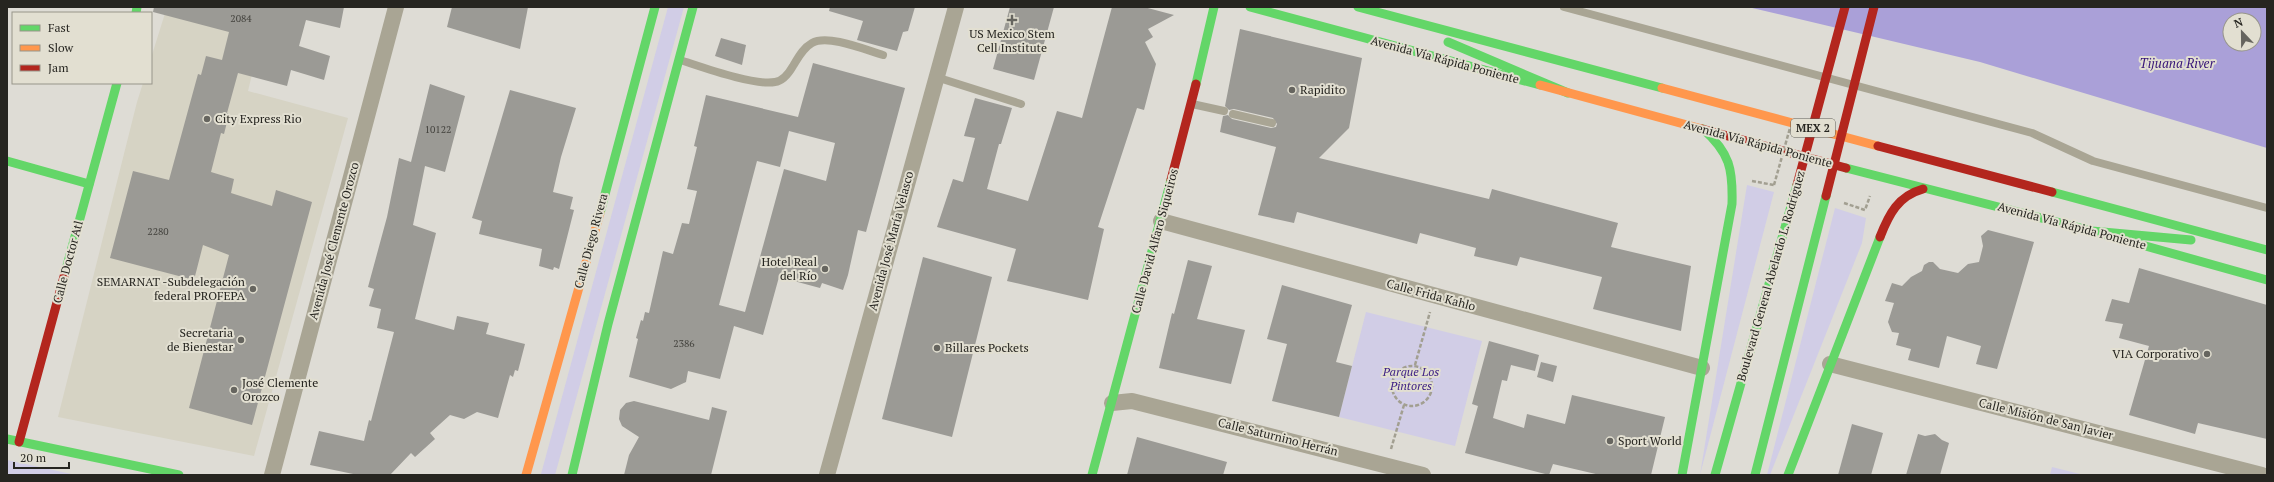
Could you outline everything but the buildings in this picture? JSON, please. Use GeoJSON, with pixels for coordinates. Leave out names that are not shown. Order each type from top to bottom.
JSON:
{"type":"FeatureCollection","features":[{"type":"Feature","properties":{"kind":"main road","name":"Calle Diego Rivera"},"geometry":{"type":"LineString","coordinates":[[526,475],[586,264],[655,7]]}},
{"type":"Feature","properties":{"kind":"main road"},"geometry":{"type":"LineString","coordinates":[[572,475],[608,324],[693,7]]}},
{"type":"Feature","properties":{"kind":"main road","name":"Calle David Alfaro Siqueiros"},"geometry":{"type":"LineString","coordinates":[[1092,475],[1192,103],[1214,7]]}},
{"type":"Feature","properties":{"kind":"main road","name":"Avenida Vía Rápida Poniente"},"geometry":{"type":"LineString","coordinates":[[1250,7],[1923,189],[2092,231],[2267,280]]}},
{"type":"Feature","properties":{"kind":"main road","name":"MEX 2"},"geometry":{"type":"LineString","coordinates":[[1358,7],[2267,250]]}},
{"type":"Feature","properties":{"kind":"main road","name":"Boulevard General Abelardo L. Rodríguez"},"geometry":{"type":"LineString","coordinates":[[1715,475],[1797,185],[1845,7]]}},
{"type":"Feature","properties":{"kind":"main road"},"geometry":{"type":"LineString","coordinates":[[1755,475],[1874,7]]}},
{"type":"Feature","properties":{"kind":"main road"},"geometry":{"type":"LineString","coordinates":[[1380,13],[1568,93]]}},
{"type":"Feature","properties":{"kind":"main road","name":"Calle Doctor Atl"},"geometry":{"type":"LineString","coordinates":[[20,442],[116,84]]}},
{"type":"Feature","properties":{"kind":"main road"},"geometry":{"type":"LineString","coordinates":[[1682,475],[1732,204],[1733,170],[1726,154],[1717,141],[1702,128]]}},
{"type":"Feature","properties":{"kind":"main road"},"geometry":{"type":"LineString","coordinates":[[7,161],[89,184]]}},
{"type":"Feature","properties":{"kind":"main road"},"geometry":{"type":"LineString","coordinates":[[1788,475],[1886,221],[1901,200],[1910,192],[1923,189]]}},
{"type":"Feature","properties":{"kind":"main road"},"geometry":{"type":"LineString","coordinates":[[2092,231],[2254,247]]}},
{"type":"Feature","properties":{"kind":"main road"},"geometry":{"type":"LineString","coordinates":[[7,439],[178,475]]}},
{"type":"Feature","properties":{"kind":"street","name":"Avenida José Clemente Orozco"},"geometry":{"type":"LineString","coordinates":[[272,475],[396,7]]}},
{"type":"Feature","properties":{"kind":"street","name":"Avenida José María Velasco"},"geometry":{"type":"LineString","coordinates":[[827,475],[956,7]]}},
{"type":"Feature","properties":{"kind":"street","name":"Calle Frida Kahlo"},"geometry":{"type":"LineString","coordinates":[[1161,221],[1702,368]]}},
{"type":"Feature","properties":{"kind":"street","name":"Calle Misión de San Javier"},"geometry":{"type":"LineString","coordinates":[[1830,364],[2262,475]]}},
{"type":"Feature","properties":{"kind":"street","name":"Calle Saturnino Herrán"},"geometry":{"type":"LineString","coordinates":[[1114,396],[1423,475]]}},
{"type":"Feature","properties":{"kind":"lane"},"geometry":{"type":"LineString","coordinates":[[1564,7],[2032,133],[2093,161],[2267,208]]}},
{"type":"Feature","properties":{"kind":"lane"},"geometry":{"type":"LineString","coordinates":[[680,60],[746,79],[771,83],[783,78],[790,72],[806,47],[816,41],[834,41],[883,55]]}},
{"type":"Feature","properties":{"kind":"lane"},"geometry":{"type":"LineString","coordinates":[[936,77],[1020,104]]}},
{"type":"Feature","properties":{"kind":"lane"},"geometry":{"type":"LineString","coordinates":[[1192,103],[1224,111]]}},
{"type":"Feature","properties":{"kind":"lane"},"geometry":{"type":"LineString","coordinates":[[1233,114],[1272,123]]}},
{"type":"Feature","properties":{"kind":"path"},"geometry":{"type":"LineString","coordinates":[[1750,180],[1774,185]]}},
{"type":"Feature","properties":{"kind":"path"},"geometry":{"type":"LineString","coordinates":[[1842,203],[1865,210]]}},
{"type":"Feature","properties":{"kind":"path"},"geometry":{"type":"LineString","coordinates":[[1415,366],[1434,295]]}},
{"type":"Feature","properties":{"kind":"path"},"geometry":{"type":"LineString","coordinates":[[1415,366],[1422,368],[1431,378],[1432,391],[1429,398],[1418,406],[1404,405],[1394,396],[1392,383],[1397,372],[1402,368],[1415,366]]}},
{"type":"Feature","properties":{"kind":"path"},"geometry":{"type":"LineString","coordinates":[[1387,465],[1404,405]]}},
{"type":"Feature","properties":{"kind":"shaded area"},"geometry":{"type":"Polygon","coordinates":[[[167,7],[261,37],[248,91],[348,118],[254,456],[58,417],[137,102],[143,84],[152,84],[152,55],[167,7]]]}},
{"type":"Feature","properties":{"kind":"green space"},"geometry":{"type":"Polygon","coordinates":[[[668,7],[684,7],[555,475],[541,474],[668,7]]]}},
{"type":"Feature","properties":{"kind":"green space"},"geometry":{"type":"Polygon","coordinates":[[[1747,185],[1774,192],[1700,475],[1747,185]]]}},
{"type":"Feature","properties":{"kind":"green space"},"geometry":{"type":"Polygon","coordinates":[[[1835,208],[1866,218],[1862,243],[1770,475],[1767,475],[1835,208]]]}},
{"type":"Feature","properties":{"kind":"green space","name":"Parque Los Pintores"},"geometry":{"type":"Polygon","coordinates":[[[1366,312],[1482,341],[1455,446],[1339,417],[1366,312]]]}},
{"type":"Feature","properties":{"kind":"green space"},"geometry":{"type":"Polygon","coordinates":[[[7,460],[76,475],[7,475],[7,460]]]}},
{"type":"Feature","properties":{"kind":"green space"},"geometry":{"type":"Polygon","coordinates":[[[2052,467],[2084,475],[2050,475],[2052,467]]]}},
{"type":"Feature","properties":{"kind":"water","name":"Tijuana River"},"geometry":{"type":"Polygon","coordinates":[[[1748,7],[2267,7],[2267,148],[1980,62],[1748,7]]]}},
{"type":"Feature","properties":{"kind":"traffic: fast"},"geometry":{"type":"LineString","coordinates":[[136,12],[137,7]]}},
{"type":"Feature","properties":{"kind":"traffic: fast"},"geometry":{"type":"LineString","coordinates":[[600,213],[655,7]]}},
{"type":"Feature","properties":{"kind":"traffic: fast"},"geometry":{"type":"LineString","coordinates":[[572,475],[608,324],[693,7]]}},
{"type":"Feature","properties":{"kind":"traffic: fast"},"geometry":{"type":"LineString","coordinates":[[1196,84],[1214,7]]}},
{"type":"Feature","properties":{"kind":"traffic: fast"},"geometry":{"type":"LineString","coordinates":[[1250,7],[1540,85]]}},
{"type":"Feature","properties":{"kind":"traffic: fast"},"geometry":{"type":"LineString","coordinates":[[1358,7],[1662,88]]}},
{"type":"Feature","properties":{"kind":"traffic: fast"},"geometry":{"type":"LineString","coordinates":[[1448,42],[1568,93]]}},
{"type":"Feature","properties":{"kind":"traffic: fast"},"geometry":{"type":"LineString","coordinates":[[65,273],[117,84]]}},
{"type":"Feature","properties":{"kind":"traffic: fast"},"geometry":{"type":"LineString","coordinates":[[1682,475],[1732,204],[1732,181],[1728,162],[1719,146],[1703,129]]}},
{"type":"Feature","properties":{"kind":"traffic: fast"},"geometry":{"type":"LineString","coordinates":[[7,161],[89,184]]}},
{"type":"Feature","properties":{"kind":"traffic: fast"},"geometry":{"type":"LineString","coordinates":[[1846,168],[2092,231],[2267,280]]}},
{"type":"Feature","properties":{"kind":"traffic: fast"},"geometry":{"type":"LineString","coordinates":[[1092,475],[1171,180]]}},
{"type":"Feature","properties":{"kind":"traffic: fast"},"geometry":{"type":"LineString","coordinates":[[1715,475],[1797,185]]}},
{"type":"Feature","properties":{"kind":"traffic: fast"},"geometry":{"type":"LineString","coordinates":[[2052,192],[2267,250]]}},
{"type":"Feature","properties":{"kind":"traffic: fast"},"geometry":{"type":"LineString","coordinates":[[1755,475],[1826,196]]}},
{"type":"Feature","properties":{"kind":"traffic: fast"},"geometry":{"type":"LineString","coordinates":[[2092,231],[2191,240]]}},
{"type":"Feature","properties":{"kind":"traffic: fast"},"geometry":{"type":"LineString","coordinates":[[1788,475],[1880,237]]}},
{"type":"Feature","properties":{"kind":"traffic: fast"},"geometry":{"type":"LineString","coordinates":[[7,439],[179,475]]}},
{"type":"Feature","properties":{"kind":"traffic: slow"},"geometry":{"type":"LineString","coordinates":[[1540,85],[1702,129]]}},
{"type":"Feature","properties":{"kind":"traffic: slow"},"geometry":{"type":"LineString","coordinates":[[1662,88],[1878,146]]}},
{"type":"Feature","properties":{"kind":"traffic: slow"},"geometry":{"type":"LineString","coordinates":[[526,475],[600,213]]}},
{"type":"Feature","properties":{"kind":"traffic: jam"},"geometry":{"type":"LineString","coordinates":[[1797,185],[1845,7]]}},
{"type":"Feature","properties":{"kind":"traffic: jam"},"geometry":{"type":"LineString","coordinates":[[1826,196],[1874,7]]}},
{"type":"Feature","properties":{"kind":"traffic: jam"},"geometry":{"type":"LineString","coordinates":[[1171,180],[1196,84]]}},
{"type":"Feature","properties":{"kind":"traffic: jam"},"geometry":{"type":"LineString","coordinates":[[1702,129],[1846,168]]}},
{"type":"Feature","properties":{"kind":"traffic: jam"},"geometry":{"type":"LineString","coordinates":[[1878,146],[2052,192]]}},
{"type":"Feature","properties":{"kind":"traffic: jam"},"geometry":{"type":"LineString","coordinates":[[1880,237],[1891,214],[1901,201],[1914,192],[1923,189]]}},
{"type":"Feature","properties":{"kind":"traffic: jam"},"geometry":{"type":"LineString","coordinates":[[19,442],[65,273]]}},
{"type":"Feature","properties":{"kind":"place","name":"US Mexico Stem Cell Institute"},"geometry":{"type":"Point","coordinates":[1012,20]}},
{"type":"Feature","properties":{"kind":"place","name":"Rapidito"},"geometry":{"type":"Point","coordinates":[1292,90]}},
{"type":"Feature","properties":{"kind":"place","name":"City Express Rio"},"geometry":{"type":"Point","coordinates":[207,119]}},
{"type":"Feature","properties":{"kind":"place","name":"Hotel Real del Río"},"geometry":{"type":"Point","coordinates":[825,269]}},
{"type":"Feature","properties":{"kind":"place","name":"SEMARNAT -Subdelegación federal PROFEPA"},"geometry":{"type":"Point","coordinates":[253,289]}},
{"type":"Feature","properties":{"kind":"place","name":"Secretaria de Bienestar"},"geometry":{"type":"Point","coordinates":[241,340]}},
{"type":"Feature","properties":{"kind":"place","name":"Billares Pockets"},"geometry":{"type":"Point","coordinates":[937,348]}},
{"type":"Feature","properties":{"kind":"place","name":"VIA Corporativo"},"geometry":{"type":"Point","coordinates":[2207,354]}},
{"type":"Feature","properties":{"kind":"place","name":"José Clemente Orozco"},"geometry":{"type":"Point","coordinates":[234,390]}},
{"type":"Feature","properties":{"kind":"place","name":"Sport World"},"geometry":{"type":"Point","coordinates":[1610,441]}}]}
